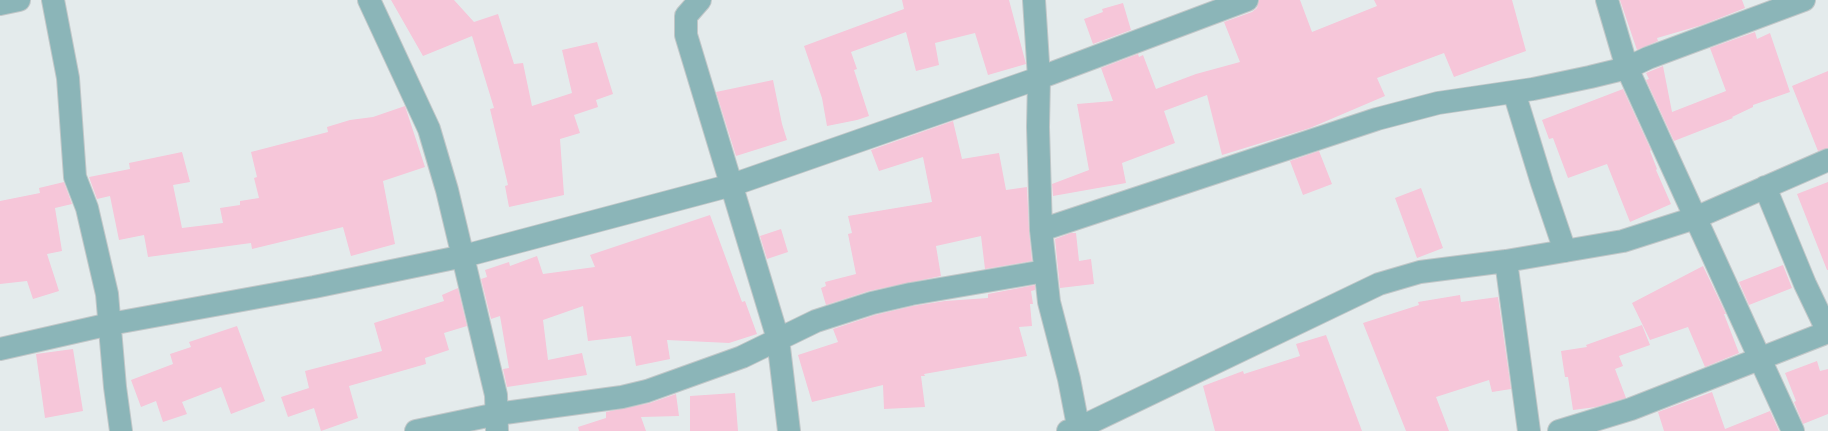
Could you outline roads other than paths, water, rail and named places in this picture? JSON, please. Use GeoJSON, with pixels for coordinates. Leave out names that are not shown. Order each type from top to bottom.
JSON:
{"type":"FeatureCollection","features":[{"type":"Feature","properties":{"kind":"street"},"geometry":{"type":"LineString","coordinates":[[0,4],[19,0]]}},
{"type":"Feature","properties":{"kind":"street"},"geometry":{"type":"LineString","coordinates":[[53,0],[68,78],[75,177],[87,208],[107,294],[115,388],[121,431]]}},
{"type":"Feature","properties":{"kind":"street"},"geometry":{"type":"LineString","coordinates":[[370,0],[429,129],[464,256],[496,395],[497,423]]}},
{"type":"Feature","properties":{"kind":"street"},"geometry":{"type":"LineString","coordinates":[[700,0],[686,16],[686,35],[695,69],[732,185],[778,339],[789,431]]}},
{"type":"Feature","properties":{"kind":"street"},"geometry":{"type":"LineString","coordinates":[[1034,0],[1039,78],[1038,128],[1040,230],[1049,302],[1069,379],[1075,430],[1379,284],[1420,272],[1506,262],[1623,241],[1695,218],[1828,160]]}},
{"type":"Feature","properties":{"kind":"street"},"geometry":{"type":"LineString","coordinates":[[0,349],[110,324],[314,287],[464,256],[732,185],[1039,78],[1247,0]]}},
{"type":"Feature","properties":{"kind":"street"},"geometry":{"type":"LineString","coordinates":[[1607,0],[1627,68],[1761,358],[1793,431]]}},
{"type":"Feature","properties":{"kind":"street"},"geometry":{"type":"LineString","coordinates":[[1040,230],[1378,119],[1438,103],[1547,86],[1627,68],[1648,58],[1804,0]]}},
{"type":"Feature","properties":{"kind":"street"},"geometry":{"type":"LineString","coordinates":[[1514,92],[1542,184],[1565,251]]}},
{"type":"Feature","properties":{"kind":"street"},"geometry":{"type":"LineString","coordinates":[[1559,431],[1631,409],[1828,332],[1765,187]]}},
{"type":"Feature","properties":{"kind":"street"},"geometry":{"type":"LineString","coordinates":[[1506,262],[1530,431]]}},
{"type":"Feature","properties":{"kind":"street"},"geometry":{"type":"LineString","coordinates":[[416,431],[497,423],[647,391],[734,360],[816,321],[872,303],[910,294],[1045,271]]}}]}
